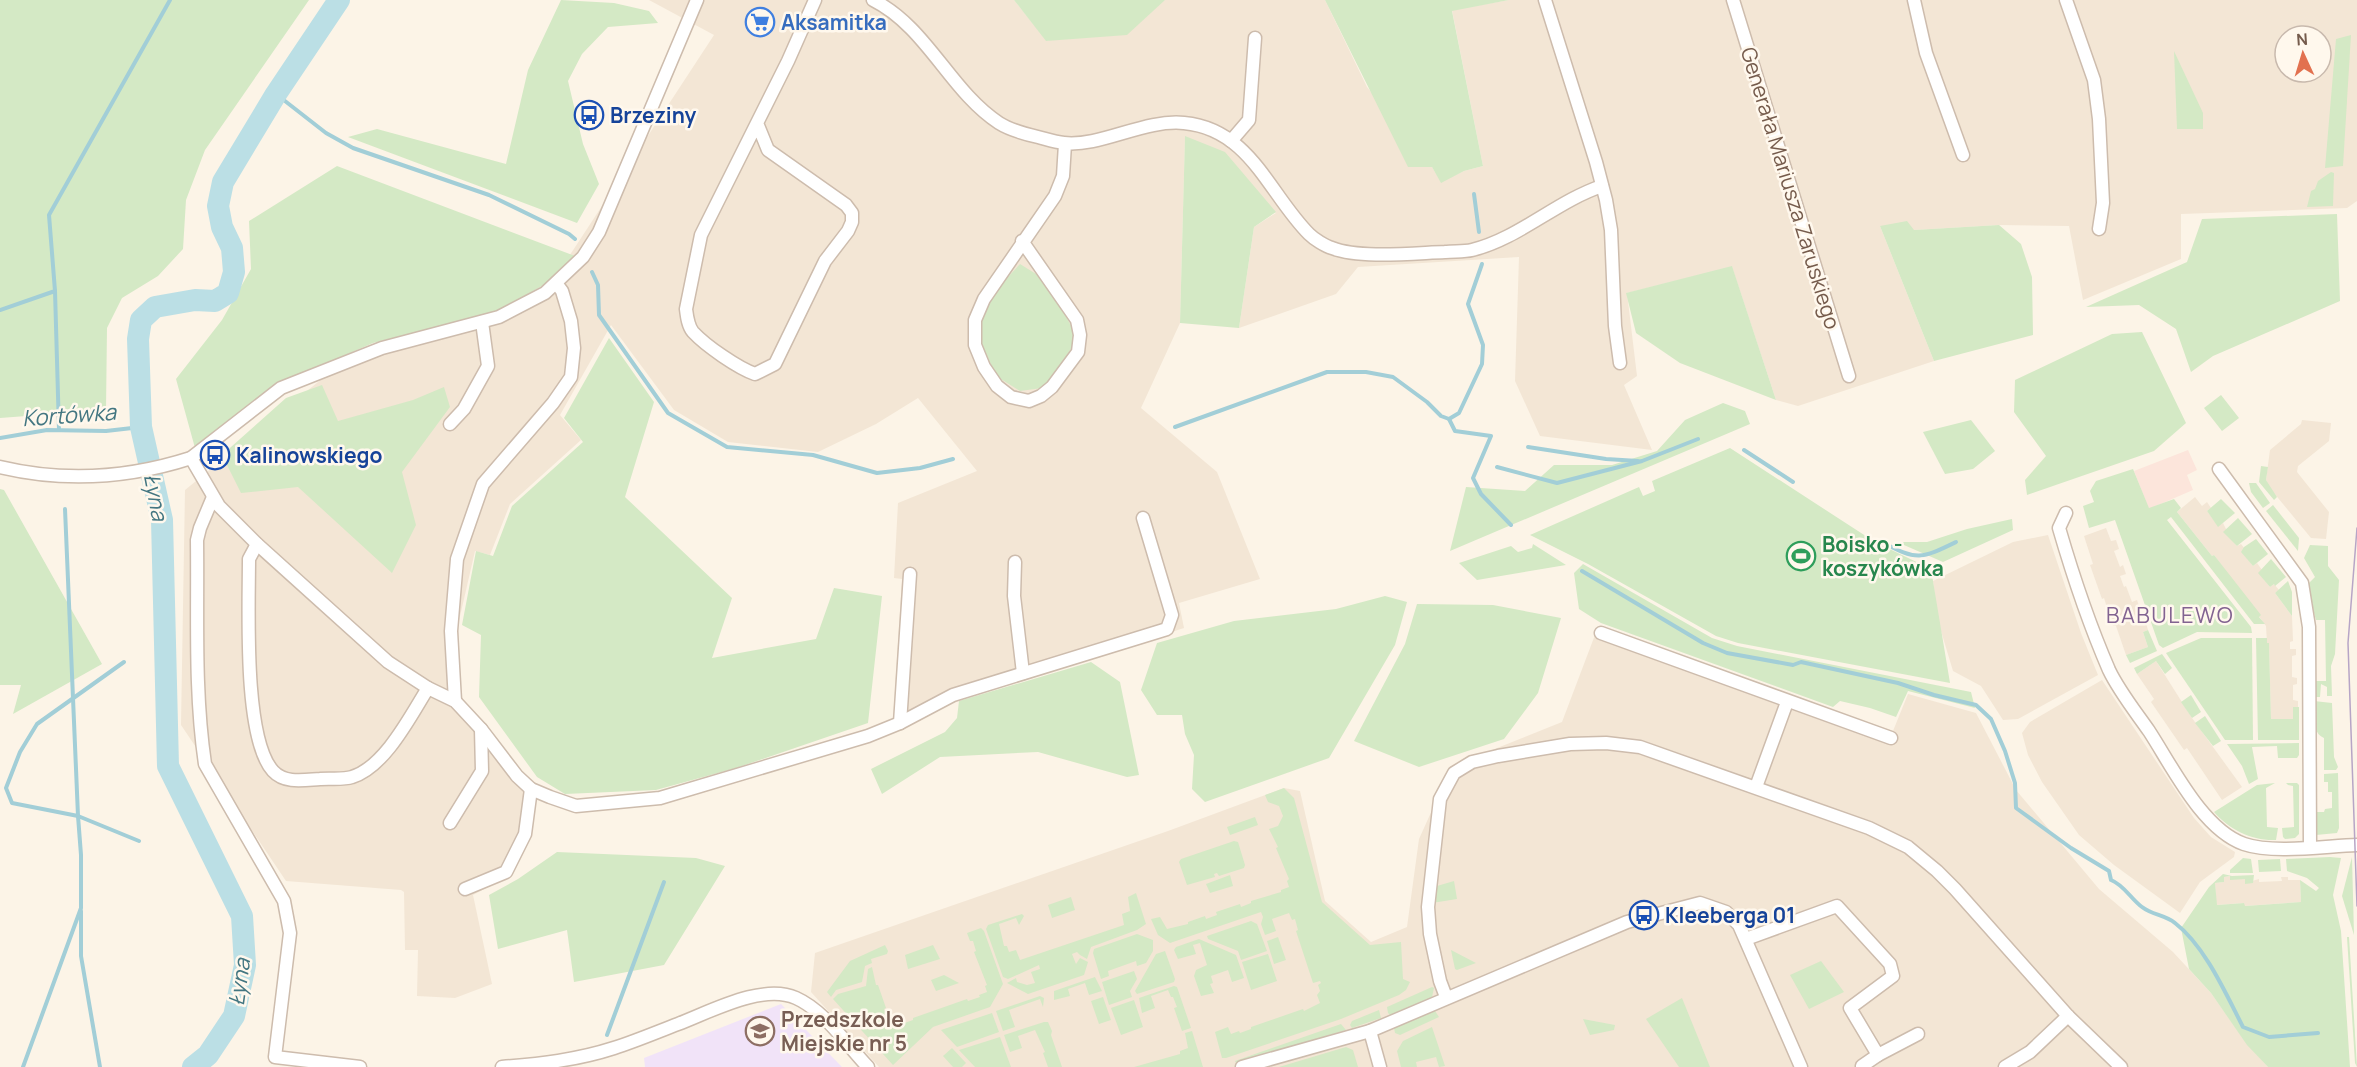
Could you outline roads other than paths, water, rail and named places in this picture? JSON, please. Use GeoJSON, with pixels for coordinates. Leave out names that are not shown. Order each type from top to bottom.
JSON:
{"type":"FeatureCollection","features":[{"type":"Feature","properties":{"kind":"street"},"geometry":{"type":"LineString","coordinates":[[0,467],[87,477],[129,473],[173,464],[191,458],[281,388],[382,348],[499,317],[545,293],[583,257],[599,232],[697,0]]}},
{"type":"Feature","properties":{"kind":"street"},"geometry":{"type":"LineString","coordinates":[[757,123],[768,150],[846,205],[852,213],[852,222],[825,261],[775,364],[755,374],[740,369],[692,331],[686,309],[701,235],[757,123],[788,61],[815,0]]}},
{"type":"Feature","properties":{"kind":"street"},"geometry":{"type":"LineString","coordinates":[[873,0],[900,18],[978,106],[1000,124],[1023,133],[1065,144],[1090,141],[1144,126],[1184,123],[1215,132],[1231,141],[1256,164],[1310,236],[1332,249],[1350,252],[1416,253],[1472,250],[1515,232],[1584,192],[1602,186]]}},
{"type":"Feature","properties":{"kind":"street"},"geometry":{"type":"LineString","coordinates":[[1545,0],[1602,186],[1611,230],[1615,327],[1620,363]]}},
{"type":"Feature","properties":{"kind":"street","name":"Generała Mariusza Zaruskiego"},"geometry":{"type":"LineString","coordinates":[[1733,0],[1849,376]]}},
{"type":"Feature","properties":{"kind":"street"},"geometry":{"type":"LineString","coordinates":[[1914,0],[1926,52],[1962,155]]}},
{"type":"Feature","properties":{"kind":"street"},"geometry":{"type":"LineString","coordinates":[[2066,0],[2094,80],[2103,203],[2098,229]]}},
{"type":"Feature","properties":{"kind":"street"},"geometry":{"type":"LineString","coordinates":[[1231,141],[1249,120],[1255,38]]}},
{"type":"Feature","properties":{"kind":"street"},"geometry":{"type":"LineString","coordinates":[[1022,242],[1077,320],[1080,335],[1078,352],[1059,378],[1041,396],[1029,401],[1011,397],[997,386],[984,366],[975,345],[975,320],[984,299],[1022,242],[1055,195],[1063,176],[1065,144]]}},
{"type":"Feature","properties":{"kind":"street"},"geometry":{"type":"LineString","coordinates":[[455,701],[451,632],[457,560],[483,484],[553,403],[571,377],[574,348],[571,321],[562,291],[556,283]]}},
{"type":"Feature","properties":{"kind":"street"},"geometry":{"type":"LineString","coordinates":[[450,423],[464,409],[488,366],[482,322]]}},
{"type":"Feature","properties":{"kind":"street"},"geometry":{"type":"LineString","coordinates":[[191,458],[213,497],[257,544],[388,662],[428,688],[455,701],[481,729],[517,776],[531,789],[576,806],[660,798],[868,736],[900,723],[953,695],[1167,629],[1172,615],[1143,518]]}},
{"type":"Feature","properties":{"kind":"street"},"geometry":{"type":"LineString","coordinates":[[2219,470],[2250,515],[2291,566],[2302,583],[2305,594],[2309,627],[2310,847]]}},
{"type":"Feature","properties":{"kind":"street"},"geometry":{"type":"LineString","coordinates":[[213,497],[197,540],[198,677],[202,747],[205,764],[262,858],[285,901],[290,933],[275,1057],[360,1067]]}},
{"type":"Feature","properties":{"kind":"street"},"geometry":{"type":"LineString","coordinates":[[2066,513],[2059,528],[2075,580],[2111,672],[2196,803],[2219,829],[2242,844],[2265,848],[2357,844]]}},
{"type":"Feature","properties":{"kind":"street"},"geometry":{"type":"LineString","coordinates":[[257,544],[249,559],[252,688],[255,722],[262,754],[273,772],[288,781],[352,777],[367,769],[374,765],[399,734],[428,688]]}},
{"type":"Feature","properties":{"kind":"street"},"geometry":{"type":"LineString","coordinates":[[1015,562],[1014,596],[1023,673]]}},
{"type":"Feature","properties":{"kind":"street"},"geometry":{"type":"LineString","coordinates":[[900,723],[910,574]]}},
{"type":"Feature","properties":{"kind":"street"},"geometry":{"type":"LineString","coordinates":[[1601,633],[1891,738]]}},
{"type":"Feature","properties":{"kind":"street"},"geometry":{"type":"LineString","coordinates":[[1756,787],[1787,702]]}},
{"type":"Feature","properties":{"kind":"street"},"geometry":{"type":"LineString","coordinates":[[450,823],[482,771],[481,729]]}},
{"type":"Feature","properties":{"kind":"street"},"geometry":{"type":"LineString","coordinates":[[1446,997],[1440,981],[1430,934],[1428,907],[1440,799],[1454,773],[1472,762],[1498,756],[1570,744],[1606,743],[1640,747],[1756,787],[1869,828],[1908,848],[1955,889],[2068,1016],[2121,1067]]}},
{"type":"Feature","properties":{"kind":"street"},"geometry":{"type":"LineString","coordinates":[[465,889],[506,872],[525,834],[531,789]]}},
{"type":"Feature","properties":{"kind":"street"},"geometry":{"type":"LineString","coordinates":[[1242,1067],[1370,1031],[1627,922],[1700,903],[1726,912],[1739,925],[1801,1067]]}},
{"type":"Feature","properties":{"kind":"street"},"geometry":{"type":"LineString","coordinates":[[1746,939],[1837,906],[1890,964],[1893,976],[1850,1008],[1878,1055]]}},
{"type":"Feature","properties":{"kind":"street"},"geometry":{"type":"LineString","coordinates":[[502,1067],[574,1059],[613,1048],[721,1006],[750,997],[778,994],[794,997],[809,1005],[868,1067]]}},
{"type":"Feature","properties":{"kind":"street"},"geometry":{"type":"LineString","coordinates":[[2005,1067],[2030,1052],[2068,1016]]}},
{"type":"Feature","properties":{"kind":"street"},"geometry":{"type":"LineString","coordinates":[[1370,1031],[1380,1067]]}},
{"type":"Feature","properties":{"kind":"street"},"geometry":{"type":"LineString","coordinates":[[1862,1066],[1918,1034]]}},
{"type":"Feature","properties":{"kind":"waterway"},"geometry":{"type":"LineString","coordinates":[[0,310],[55,291],[49,215],[170,0]]}},
{"type":"Feature","properties":{"kind":"waterway","name":"Łyna"},"geometry":{"type":"LineString","coordinates":[[193,1067],[208,1055],[234,1016],[245,965],[242,916],[168,766],[162,520],[141,427],[138,339],[141,320],[155,307],[195,300],[215,301],[228,293],[234,272],[232,248],[222,227],[218,206],[223,182],[276,94],[339,0]]}},
{"type":"Feature","properties":{"kind":"waterway"},"geometry":{"type":"LineString","coordinates":[[276,94],[326,133],[353,148],[489,195],[575,239]]}},
{"type":"Feature","properties":{"kind":"waterway"},"geometry":{"type":"LineString","coordinates":[[1474,194],[1479,232]]}},
{"type":"Feature","properties":{"kind":"waterway"},"geometry":{"type":"LineString","coordinates":[[1449,419],[1459,413],[1482,364],[1483,345],[1468,304],[1482,264]]}},
{"type":"Feature","properties":{"kind":"waterway"},"geometry":{"type":"LineString","coordinates":[[592,272],[598,285],[599,315],[668,413],[727,447],[813,455],[877,473],[920,468],[953,459]]}},
{"type":"Feature","properties":{"kind":"waterway"},"geometry":{"type":"LineString","coordinates":[[55,291],[59,430]]}},
{"type":"Feature","properties":{"kind":"waterway"},"geometry":{"type":"LineString","coordinates":[[1175,427],[1327,372],[1366,372],[1393,377],[1427,402],[1441,416],[1449,419],[1455,431],[1491,436],[1473,478],[1481,494],[1511,525]]}},
{"type":"Feature","properties":{"kind":"waterway","name":"Kortówka"},"geometry":{"type":"LineString","coordinates":[[0,438],[47,430],[106,431],[141,427]]}},
{"type":"Feature","properties":{"kind":"waterway"},"geometry":{"type":"LineString","coordinates":[[1497,467],[1557,483],[1642,461],[1698,439]]}},
{"type":"Feature","properties":{"kind":"waterway"},"geometry":{"type":"LineString","coordinates":[[1528,447],[1606,459],[1638,461]]}},
{"type":"Feature","properties":{"kind":"waterway"},"geometry":{"type":"LineString","coordinates":[[1744,450],[1793,482]]}},
{"type":"Feature","properties":{"kind":"waterway"},"geometry":{"type":"LineString","coordinates":[[23,1067],[81,908],[81,855],[65,509]]}},
{"type":"Feature","properties":{"kind":"waterway"},"geometry":{"type":"LineString","coordinates":[[1882,542],[1903,552],[1919,556],[1935,552],[1956,542]]}},
{"type":"Feature","properties":{"kind":"waterway"},"geometry":{"type":"LineString","coordinates":[[1582,571],[1703,643],[1727,653],[1793,665],[1801,662],[1898,683],[1976,705],[1991,719],[2005,751],[2015,783],[2016,808],[2071,848],[2109,871],[2111,880],[2120,885],[2142,907],[2171,920],[2186,933],[2214,971],[2243,1027],[2269,1037],[2318,1033]]}},
{"type":"Feature","properties":{"kind":"waterway"},"geometry":{"type":"LineString","coordinates":[[124,662],[37,724],[20,752],[6,788],[12,803],[78,816],[139,841]]}},
{"type":"Feature","properties":{"kind":"waterway"},"geometry":{"type":"LineString","coordinates":[[607,1035],[664,882]]}},
{"type":"Feature","properties":{"kind":"waterway"},"geometry":{"type":"LineString","coordinates":[[81,911],[81,956],[100,1067]]}},
{"type":"Feature","properties":{"kind":"tram line"},"geometry":{"type":"LineString","coordinates":[[2357,528],[2348,643],[2357,906]]}},
{"type":"Feature","properties":{"kind":"place","name":"Aksamitka"},"geometry":{"type":"Point","coordinates":[760,22]}},
{"type":"Feature","properties":{"kind":"place","name":"Brzeziny"},"geometry":{"type":"Point","coordinates":[589,115]}},
{"type":"Feature","properties":{"kind":"place","name":"Kalinowskiego"},"geometry":{"type":"Point","coordinates":[215,455]}},
{"type":"Feature","properties":{"kind":"place","name":"Boisko - koszykówka"},"geometry":{"type":"Point","coordinates":[1801,556]}},
{"type":"Feature","properties":{"kind":"place","name":"Kleeberga 01"},"geometry":{"type":"Point","coordinates":[1644,915]}},
{"type":"Feature","properties":{"kind":"place","name":"Przedszkole Miejskie nr 5"},"geometry":{"type":"Point","coordinates":[760,1031]}},
{"type":"Feature","properties":{"kind":"district","name":"BABULEWO"},"geometry":{"type":"Point","coordinates":[2170,615]}}]}
